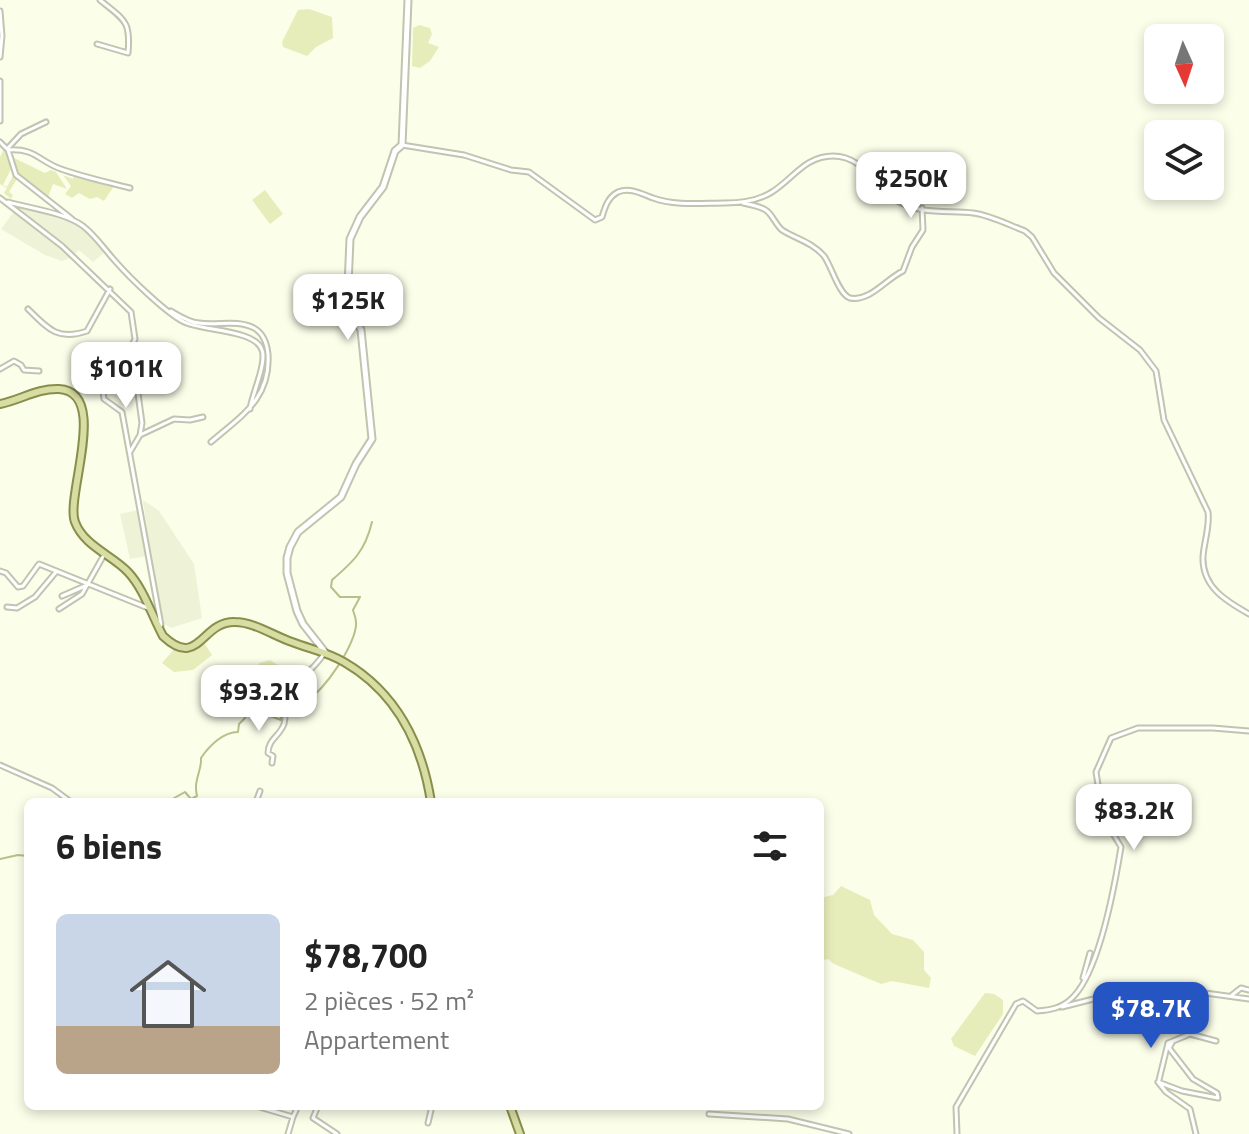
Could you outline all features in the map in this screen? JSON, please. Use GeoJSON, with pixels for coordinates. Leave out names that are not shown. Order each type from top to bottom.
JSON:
{"type":"FeatureCollection","features":[{"type":"Feature","properties":{"kind":"main road"},"geometry":{"type":"LineString","coordinates":[[0,404],[49,390],[62,389],[72,394],[85,425],[73,498],[74,521],[83,536],[130,574],[163,636],[174,646],[187,649],[201,642],[218,625],[241,622],[325,652],[341,661],[374,684],[391,702],[413,737],[424,766],[430,798]]}},
{"type":"Feature","properties":{"kind":"main road"},"geometry":{"type":"LineString","coordinates":[[511,1110],[520,1134]]}},
{"type":"Feature","properties":{"kind":"street"},"geometry":{"type":"LineString","coordinates":[[97,44],[128,53],[130,32],[127,24],[100,0]]}},
{"type":"Feature","properties":{"kind":"street"},"geometry":{"type":"LineString","coordinates":[[272,763],[273,756],[268,753],[268,747],[283,727],[286,706],[283,692],[299,681],[325,652],[297,611],[287,573],[287,558],[298,532],[341,497],[372,439],[361,330],[350,307],[350,239],[360,217],[383,187],[395,151],[402,145],[408,0]]}},
{"type":"Feature","properties":{"kind":"street"},"geometry":{"type":"LineString","coordinates":[[0,11],[0,57]]}},
{"type":"Feature","properties":{"kind":"street"},"geometry":{"type":"LineString","coordinates":[[0,81],[0,121]]}},
{"type":"Feature","properties":{"kind":"street"},"geometry":{"type":"LineString","coordinates":[[7,149],[21,134],[46,122]]}},
{"type":"Feature","properties":{"kind":"street"},"geometry":{"type":"LineString","coordinates":[[0,142],[7,149],[16,175],[86,228],[118,265],[167,309],[187,324],[257,342],[263,350],[263,360],[250,409]]}},
{"type":"Feature","properties":{"kind":"street"},"geometry":{"type":"LineString","coordinates":[[402,145],[464,155],[511,170],[529,172],[595,220],[602,217],[610,198],[627,190],[656,199],[743,203],[763,208],[784,231],[802,238],[824,256],[845,295],[852,298],[871,294],[880,289],[888,278],[903,271],[912,247],[923,230],[922,208]]}},
{"type":"Feature","properties":{"kind":"street"},"geometry":{"type":"LineString","coordinates":[[7,149],[39,154],[56,167],[130,188]]}},
{"type":"Feature","properties":{"kind":"street"},"geometry":{"type":"LineString","coordinates":[[743,203],[774,190],[797,169],[818,159],[836,156],[857,163],[877,179],[895,200],[946,213],[975,213],[1025,231],[1054,273],[1099,318],[1140,350],[1156,371],[1164,420],[1208,512],[1203,560],[1210,585],[1221,597],[1249,614]]}},
{"type":"Feature","properties":{"kind":"street"},"geometry":{"type":"LineString","coordinates":[[1,200],[74,221]]}},
{"type":"Feature","properties":{"kind":"street"},"geometry":{"type":"LineString","coordinates":[[1,200],[62,246],[131,312],[135,339],[128,354],[109,365],[102,384],[104,399],[122,412],[163,636]]}},
{"type":"Feature","properties":{"kind":"street"},"geometry":{"type":"LineString","coordinates":[[28,309],[57,334],[70,337],[87,331],[110,289]]}},
{"type":"Feature","properties":{"kind":"street"},"geometry":{"type":"LineString","coordinates":[[167,309],[196,323],[245,325],[262,334],[268,353],[263,390],[250,409],[211,442]]}},
{"type":"Feature","properties":{"kind":"street"},"geometry":{"type":"LineString","coordinates":[[0,369],[14,361],[24,370],[39,371]]}},
{"type":"Feature","properties":{"kind":"street"},"geometry":{"type":"LineString","coordinates":[[130,452],[140,435],[142,423],[135,371]]}},
{"type":"Feature","properties":{"kind":"street"},"geometry":{"type":"LineString","coordinates":[[140,435],[174,419],[203,417]]}},
{"type":"Feature","properties":{"kind":"street"},"geometry":{"type":"LineString","coordinates":[[59,609],[82,594],[105,553]]}},
{"type":"Feature","properties":{"kind":"street"},"geometry":{"type":"LineString","coordinates":[[0,571],[6,573],[18,587],[23,586],[39,564],[148,608]]}},
{"type":"Feature","properties":{"kind":"street"},"geometry":{"type":"LineString","coordinates":[[7,607],[17,608],[35,597],[56,572]]}},
{"type":"Feature","properties":{"kind":"street"},"geometry":{"type":"LineString","coordinates":[[62,596],[88,585]]}},
{"type":"Feature","properties":{"kind":"street"},"geometry":{"type":"LineString","coordinates":[[1058,1008],[1074,997],[1091,968],[1121,847],[1103,817],[1096,772],[1111,738],[1138,728],[1249,731]]}},
{"type":"Feature","properties":{"kind":"street"},"geometry":{"type":"LineString","coordinates":[[0,765],[52,788],[66,798]]}},
{"type":"Feature","properties":{"kind":"street"},"geometry":{"type":"LineString","coordinates":[[257,798],[260,791]]}},
{"type":"Feature","properties":{"kind":"street"},"geometry":{"type":"LineString","coordinates":[[1083,982],[1090,953]]}},
{"type":"Feature","properties":{"kind":"street"},"geometry":{"type":"LineString","coordinates":[[1232,995],[1241,988],[1249,990]]}},
{"type":"Feature","properties":{"kind":"street"},"geometry":{"type":"LineString","coordinates":[[957,1134],[956,1107],[1016,1004],[1023,1001],[1037,1011],[1125,991],[1198,992],[1249,999]]}},
{"type":"Feature","properties":{"kind":"street"},"geometry":{"type":"LineString","coordinates":[[1190,1034],[1198,992]]}},
{"type":"Feature","properties":{"kind":"street"},"geometry":{"type":"LineString","coordinates":[[1158,1082],[1168,1043],[1190,1034],[1216,1041]]}},
{"type":"Feature","properties":{"kind":"street"},"geometry":{"type":"LineString","coordinates":[[1158,1082],[1182,1091],[1218,1098],[1217,1093],[1193,1079],[1182,1066],[1169,1048],[1173,1041]]}},
{"type":"Feature","properties":{"kind":"street"},"geometry":{"type":"LineString","coordinates":[[1158,1082],[1166,1092],[1190,1109],[1196,1134]]}},
{"type":"Feature","properties":{"kind":"street"},"geometry":{"type":"LineString","coordinates":[[269,1110],[293,1117]]}},
{"type":"Feature","properties":{"kind":"street"},"geometry":{"type":"LineString","coordinates":[[288,1134],[296,1110]]}},
{"type":"Feature","properties":{"kind":"street"},"geometry":{"type":"LineString","coordinates":[[316,1110],[313,1118],[337,1134]]}},
{"type":"Feature","properties":{"kind":"street"},"geometry":{"type":"LineString","coordinates":[[428,1123],[431,1110]]}},
{"type":"Feature","properties":{"kind":"street"},"geometry":{"type":"LineString","coordinates":[[709,1114],[788,1119],[849,1134]]}},
{"type":"Feature","properties":{"kind":"shaded area"},"geometry":{"type":"Polygon","coordinates":[[[18,206],[78,225],[106,251],[93,262],[79,250],[62,261],[45,255],[1,229],[18,206]]]}},
{"type":"Feature","properties":{"kind":"shaded area"},"geometry":{"type":"Polygon","coordinates":[[[143,500],[159,511],[194,564],[202,618],[171,628],[160,621],[143,500]]]}},
{"type":"Feature","properties":{"kind":"shaded area"},"geometry":{"type":"Polygon","coordinates":[[[138,510],[147,556],[130,559],[120,514],[138,510]]]}},
{"type":"Feature","properties":{"kind":"green space"},"geometry":{"type":"Polygon","coordinates":[[[309,9],[332,17],[333,38],[307,56],[283,47],[282,42],[298,10],[309,9]]]}},
{"type":"Feature","properties":{"kind":"green space"},"geometry":{"type":"Polygon","coordinates":[[[419,25],[430,28],[432,34],[428,43],[439,47],[430,61],[420,68],[412,66],[413,28],[419,25]]]}},
{"type":"Feature","properties":{"kind":"green space"},"geometry":{"type":"Polygon","coordinates":[[[4,149],[11,169],[3,185],[7,187],[14,174],[18,177],[9,192],[13,195],[11,199],[4,193],[7,188],[0,184],[0,157],[4,149]]]}},
{"type":"Feature","properties":{"kind":"green space"},"geometry":{"type":"Polygon","coordinates":[[[12,157],[45,173],[51,170],[56,172],[67,189],[53,184],[48,197],[19,174],[12,157]]]}},
{"type":"Feature","properties":{"kind":"green space"},"geometry":{"type":"Polygon","coordinates":[[[75,174],[114,186],[104,201],[79,193],[72,198],[65,194],[71,186],[63,175],[73,179],[75,174]]]}},
{"type":"Feature","properties":{"kind":"green space"},"geometry":{"type":"Polygon","coordinates":[[[265,190],[283,214],[270,224],[252,200],[265,190]]]}},
{"type":"Feature","properties":{"kind":"green space"},"geometry":{"type":"Polygon","coordinates":[[[203,641],[212,655],[193,670],[174,672],[162,663],[176,647],[203,641]]]}},
{"type":"Feature","properties":{"kind":"green space"},"geometry":{"type":"Polygon","coordinates":[[[270,660],[286,670],[291,678],[284,682],[259,670],[259,663],[270,660]]]}},
{"type":"Feature","properties":{"kind":"green space"},"geometry":{"type":"Polygon","coordinates":[[[841,886],[870,900],[874,915],[892,934],[913,940],[924,952],[924,970],[931,978],[929,988],[892,981],[881,984],[828,959],[824,960],[824,897],[833,895],[841,886]]]}},
{"type":"Feature","properties":{"kind":"green space"},"geometry":{"type":"Polygon","coordinates":[[[985,993],[1003,1000],[1003,1014],[975,1056],[954,1046],[951,1039],[985,993]]]}},
{"type":"Feature","properties":{"kind":"waterway"},"geometry":{"type":"LineString","coordinates":[[193,798],[197,796],[201,758],[217,740],[238,732],[239,724],[249,708],[281,720],[281,704],[299,694],[306,700],[330,678],[355,631],[353,610],[360,597],[340,597],[331,587],[332,580],[358,555],[372,522]]}},
{"type":"Feature","properties":{"kind":"waterway"},"geometry":{"type":"LineString","coordinates":[[174,798],[185,792],[190,798]]}},
{"type":"Feature","properties":{"kind":"waterway"},"geometry":{"type":"LineString","coordinates":[[0,859],[24,856]]}}]}
